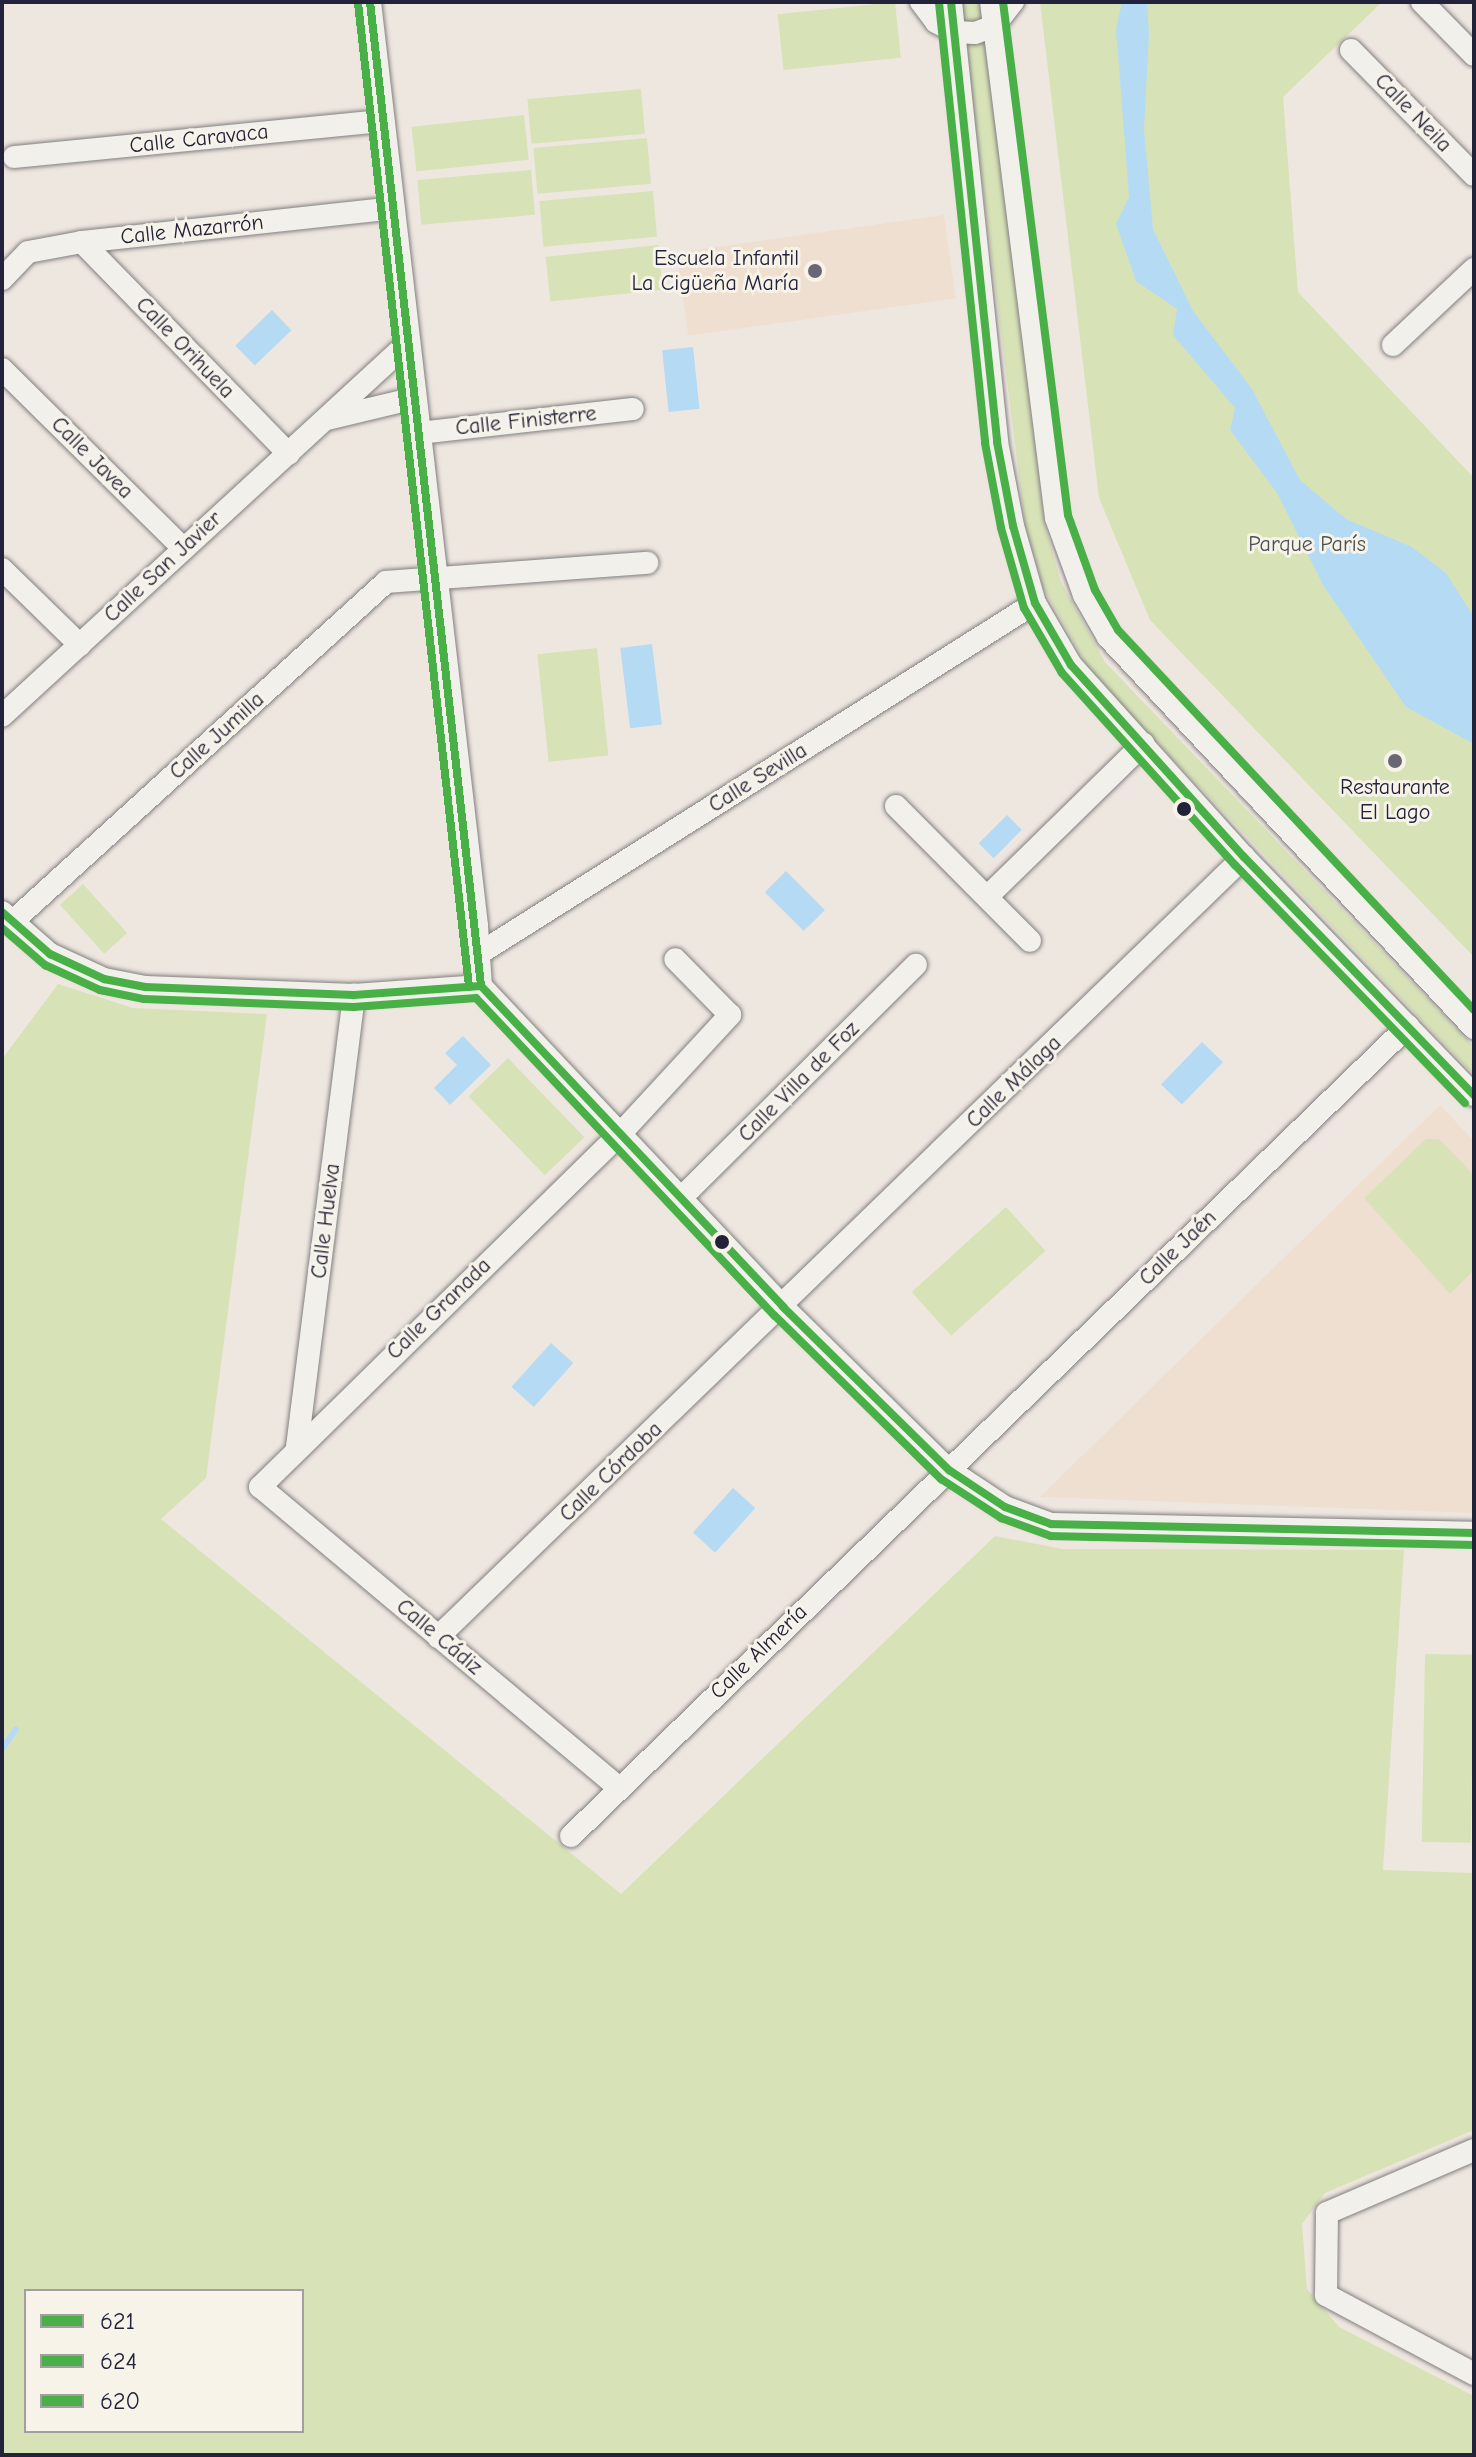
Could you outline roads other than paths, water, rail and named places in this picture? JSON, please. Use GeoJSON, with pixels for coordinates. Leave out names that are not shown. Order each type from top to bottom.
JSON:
{"type":"FeatureCollection","features":[{"type":"Feature","properties":{"kind":"street"},"geometry":{"type":"LineString","coordinates":[[370,2],[434,579],[480,953],[481,986],[783,1307],[949,1470],[1005,1507],[1051,1524],[1474,1533]]}},
{"type":"Feature","properties":{"kind":"street"},"geometry":{"type":"LineString","coordinates":[[921,2],[936,22],[955,32],[975,33],[994,26],[1013,2]]}},
{"type":"Feature","properties":{"kind":"street"},"geometry":{"type":"LineString","coordinates":[[951,2],[997,442],[1013,526],[1035,603],[1071,665],[1244,857],[1474,1095]]}},
{"type":"Feature","properties":{"kind":"street"},"geometry":{"type":"LineString","coordinates":[[991,2],[1056,518],[1084,595],[1108,637],[1474,1028]]}},
{"type":"Feature","properties":{"kind":"street"},"geometry":{"type":"LineString","coordinates":[[1422,2],[1474,55]]}},
{"type":"Feature","properties":{"kind":"street","name":"Calle Neila"},"geometry":{"type":"LineString","coordinates":[[1351,50],[1474,175]]}},
{"type":"Feature","properties":{"kind":"street","name":"Calle Caravaca"},"geometry":{"type":"LineString","coordinates":[[14,157],[383,121]]}},
{"type":"Feature","properties":{"kind":"street","name":"Calle Mazarrón"},"geometry":{"type":"LineString","coordinates":[[2,279],[28,252],[82,242],[393,208]]}},
{"type":"Feature","properties":{"kind":"street","name":"Calle Orihuela"},"geometry":{"type":"LineString","coordinates":[[82,242],[289,454]]}},
{"type":"Feature","properties":{"kind":"street"},"geometry":{"type":"LineString","coordinates":[[1393,345],[1474,269]]}},
{"type":"Feature","properties":{"kind":"street","name":"Calle San Javier"},"geometry":{"type":"LineString","coordinates":[[2,716],[182,547],[289,454],[409,342]]}},
{"type":"Feature","properties":{"kind":"street","name":"Calle Javea"},"geometry":{"type":"LineString","coordinates":[[2,369],[182,547]]}},
{"type":"Feature","properties":{"kind":"street","name":"Calle San Javier"},"geometry":{"type":"LineString","coordinates":[[326,420],[415,398]]}},
{"type":"Feature","properties":{"kind":"street","name":"Calle Finisterre"},"geometry":{"type":"LineString","coordinates":[[419,433],[633,409]]}},
{"type":"Feature","properties":{"kind":"street","name":"Calle Jumilla"},"geometry":{"type":"LineString","coordinates":[[7,917],[386,582],[647,563]]}},
{"type":"Feature","properties":{"kind":"street"},"geometry":{"type":"LineString","coordinates":[[2,569],[80,645]]}},
{"type":"Feature","properties":{"kind":"street","name":"Calle Sevilla"},"geometry":{"type":"LineString","coordinates":[[480,953],[1035,603]]}},
{"type":"Feature","properties":{"kind":"street"},"geometry":{"type":"LineString","coordinates":[[987,897],[1143,744]]}},
{"type":"Feature","properties":{"kind":"street"},"geometry":{"type":"LineString","coordinates":[[896,806],[1030,941]]}},
{"type":"Feature","properties":{"kind":"street","name":"Calle Málaga"},"geometry":{"type":"LineString","coordinates":[[783,1307],[1244,857]]}},
{"type":"Feature","properties":{"kind":"street"},"geometry":{"type":"LineString","coordinates":[[7,917],[50,954],[104,979],[145,987],[354,995],[481,986]]}},
{"type":"Feature","properties":{"kind":"street","name":"Calle Granada"},"geometry":{"type":"LineString","coordinates":[[260,1487],[297,1447],[621,1133],[730,1015],[675,959]]}},
{"type":"Feature","properties":{"kind":"street","name":"Calle Villa de Foz"},"geometry":{"type":"LineString","coordinates":[[681,1198],[916,965]]}},
{"type":"Feature","properties":{"kind":"street","name":"Calle Huelva"},"geometry":{"type":"LineString","coordinates":[[297,1447],[354,995]]}},
{"type":"Feature","properties":{"kind":"street","name":"Calle Jaén"},"geometry":{"type":"LineString","coordinates":[[949,1470],[1408,1026]]}},
{"type":"Feature","properties":{"kind":"street","name":"Calle Córdoba"},"geometry":{"type":"LineString","coordinates":[[438,1637],[783,1307]]}},
{"type":"Feature","properties":{"kind":"street","name":"Calle Almería"},"geometry":{"type":"LineString","coordinates":[[571,1836],[618,1787],[949,1470]]}},
{"type":"Feature","properties":{"kind":"street","name":"Calle Cádiz"},"geometry":{"type":"LineString","coordinates":[[260,1487],[618,1787]]}},
{"type":"Feature","properties":{"kind":"street"},"geometry":{"type":"LineString","coordinates":[[1474,2150],[1327,2213],[1326,2295],[1474,2374]]}},
{"type":"Feature","properties":{"kind":"water"},"geometry":{"type":"Polygon","coordinates":[[[1122,2],[1147,2],[1149,35],[1144,129],[1153,229],[1193,311],[1252,389],[1300,480],[1346,519],[1412,547],[1446,573],[1474,617],[1474,744],[1406,707],[1323,585],[1277,493],[1230,430],[1235,408],[1173,335],[1177,309],[1136,281],[1116,224],[1129,197],[1116,29],[1122,2]]]}},
{"type":"Feature","properties":{"kind":"water"},"geometry":{"type":"Polygon","coordinates":[[[272,310],[291,330],[255,366],[235,345],[272,310]]]}},
{"type":"Feature","properties":{"kind":"water"},"geometry":{"type":"Polygon","coordinates":[[[693,347],[699,409],[669,412],[662,350],[693,347]]]}},
{"type":"Feature","properties":{"kind":"water"},"geometry":{"type":"Polygon","coordinates":[[[652,644],[662,724],[630,728],[620,648],[652,644]]]}},
{"type":"Feature","properties":{"kind":"water"},"geometry":{"type":"Polygon","coordinates":[[[1007,815],[1022,830],[994,858],[979,843],[1007,815]]]}},
{"type":"Feature","properties":{"kind":"water"},"geometry":{"type":"Polygon","coordinates":[[[786,871],[825,910],[804,931],[765,892],[786,871]]]}},
{"type":"Feature","properties":{"kind":"water"},"geometry":{"type":"Polygon","coordinates":[[[463,1036],[491,1065],[450,1105],[434,1088],[457,1065],[445,1053],[463,1036]]]}},
{"type":"Feature","properties":{"kind":"water"},"geometry":{"type":"Polygon","coordinates":[[[1202,1042],[1223,1062],[1182,1105],[1161,1084],[1202,1042]]]}},
{"type":"Feature","properties":{"kind":"water"},"geometry":{"type":"Polygon","coordinates":[[[551,1343],[573,1363],[534,1407],[512,1387],[551,1343]]]}},
{"type":"Feature","properties":{"kind":"water"},"geometry":{"type":"Polygon","coordinates":[[[733,1488],[755,1508],[715,1553],[693,1533],[733,1488]]]}},
{"type":"Feature","properties":{"kind":"waterway"},"geometry":{"type":"LineString","coordinates":[[2,1749],[16,1729]]}},
{"type":"Feature","properties":{"kind":"place","name":"Escuela Infantil La Cigüeña María"},"geometry":{"type":"Point","coordinates":[815,271]}},
{"type":"Feature","properties":{"kind":"place","name":"Restaurante El Lago"},"geometry":{"type":"Point","coordinates":[1395,761]}},
{"type":"Feature","properties":{"kind":"park label","name":"Parque París"},"geometry":{"type":"Point","coordinates":[1307,545]}}]}
